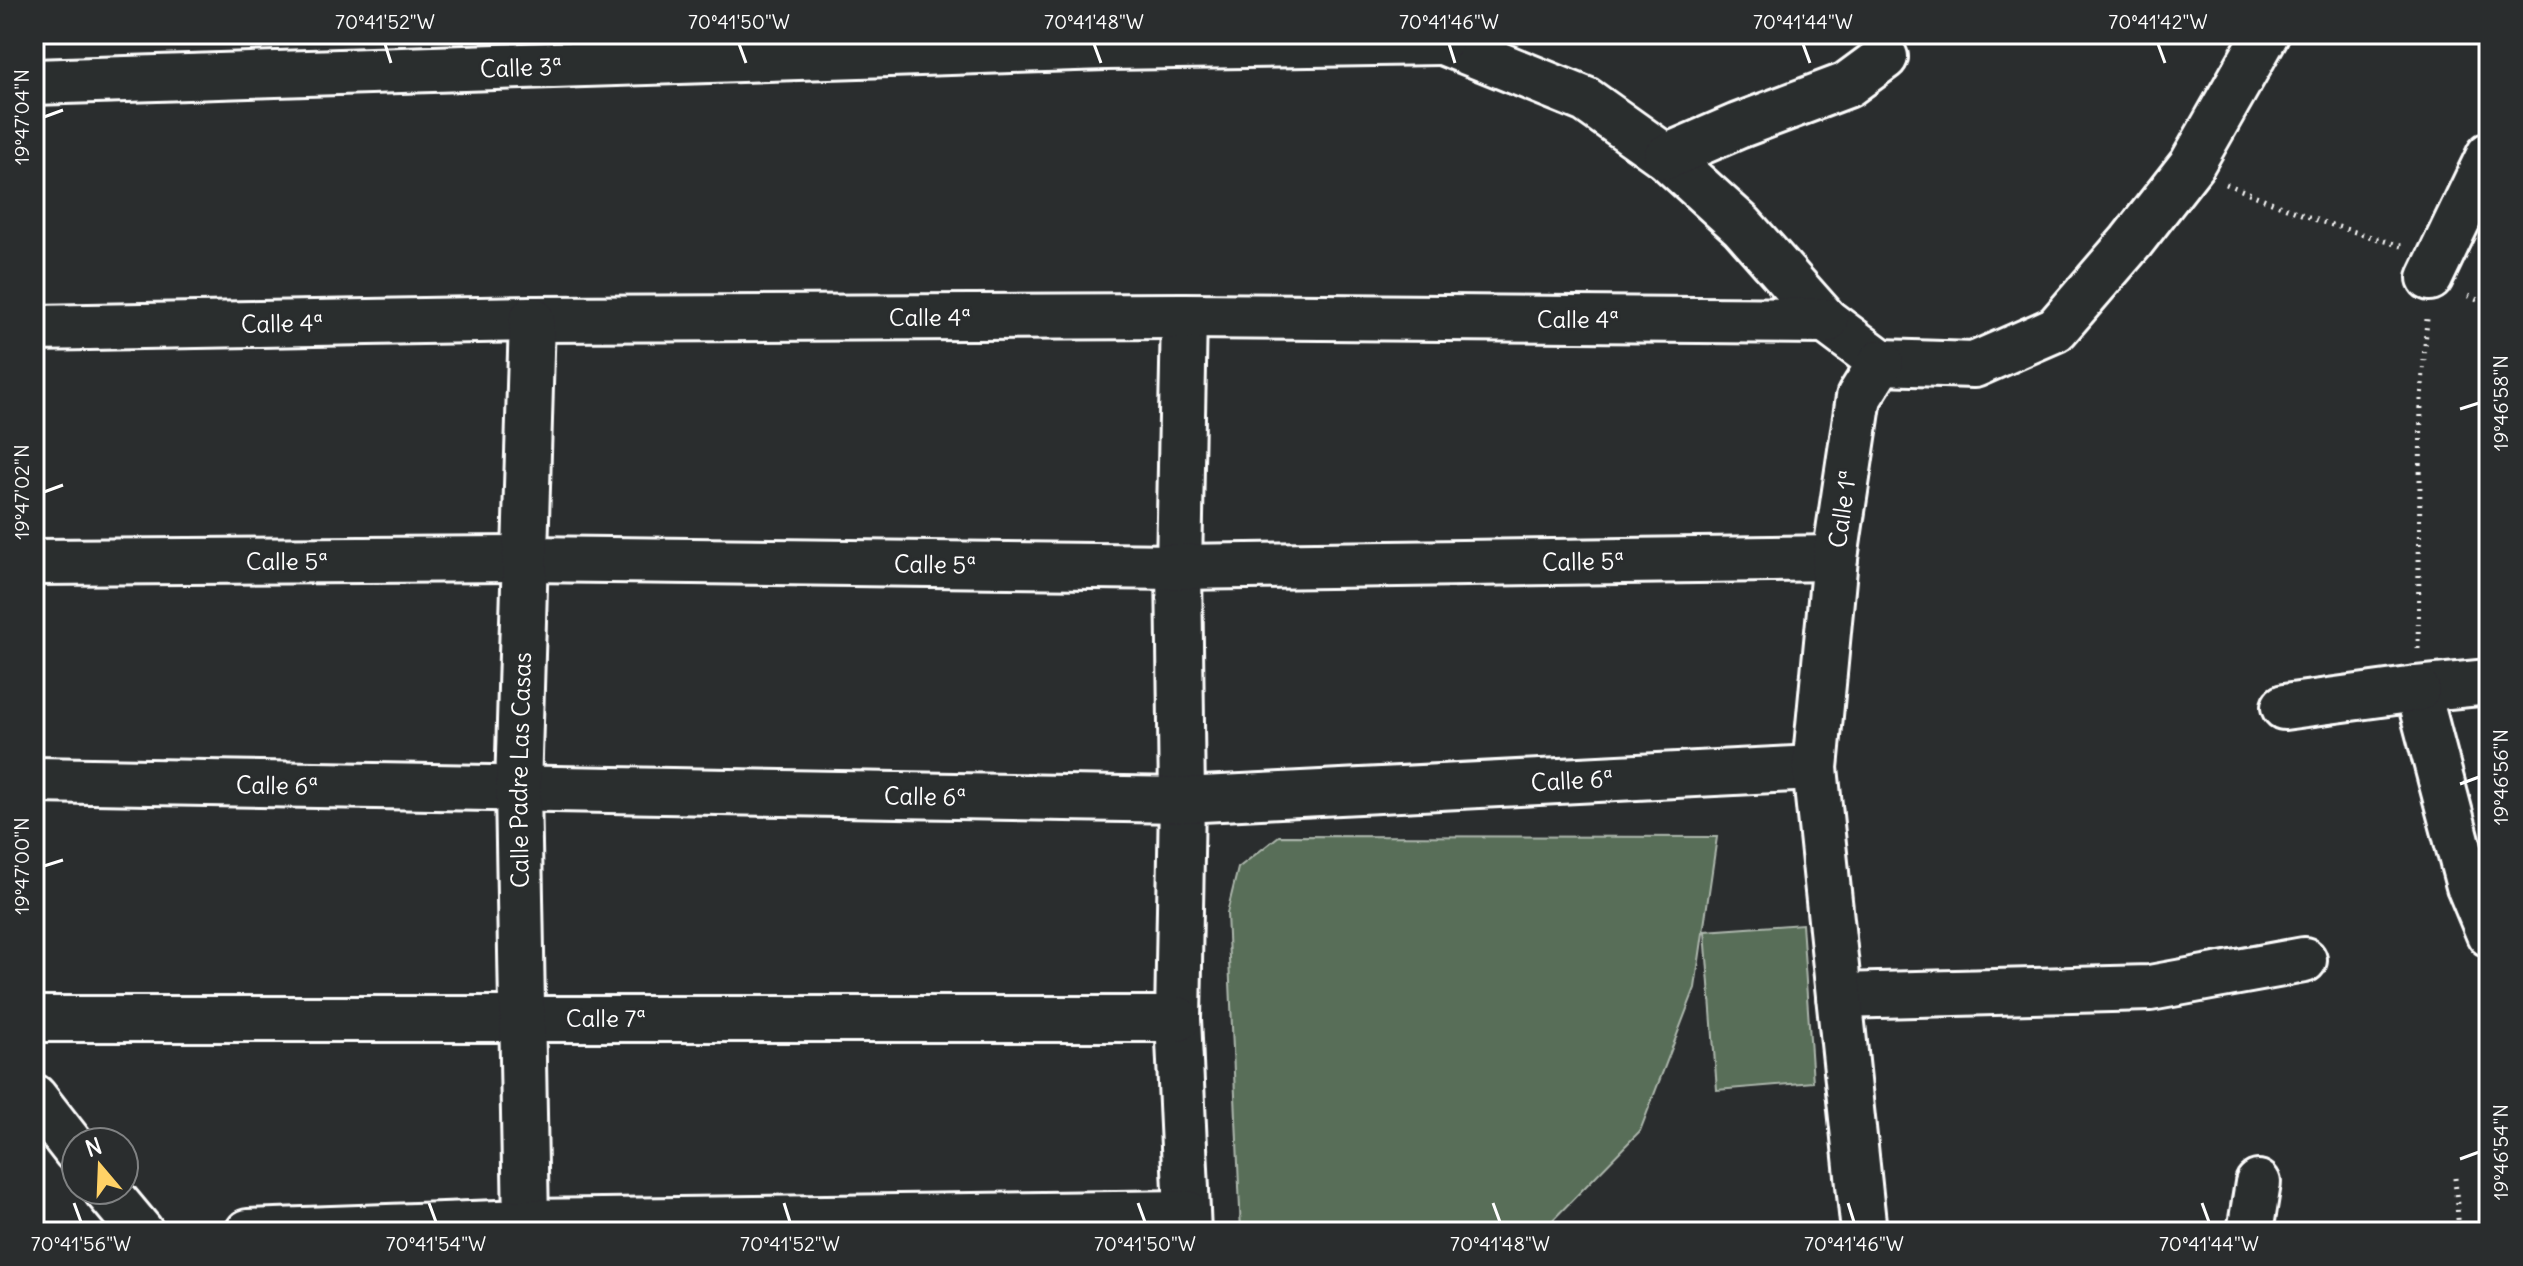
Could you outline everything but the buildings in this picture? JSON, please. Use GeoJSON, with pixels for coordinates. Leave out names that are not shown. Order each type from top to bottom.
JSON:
{"type":"FeatureCollection","features":[{"type":"Feature","properties":{"kind":"street"},"geometry":{"type":"LineString","coordinates":[[1431,38],[1586,100],[1666,157],[1742,226],[1826,321],[1881,362],[1974,365],[2056,329],[2131,242],[2192,164],[2266,34]]}},
{"type":"Feature","properties":{"kind":"street","name":"Calle 3ª"},"geometry":{"type":"LineString","coordinates":[[34,82],[512,51],[1105,40],[1431,38]]}},
{"type":"Feature","properties":{"kind":"street"},"geometry":{"type":"LineString","coordinates":[[1666,157],[1847,85],[1885,57]]}},
{"type":"Feature","properties":{"kind":"street"},"geometry":{"type":"LineString","coordinates":[[2430,278],[2489,155]]}},
{"type":"Feature","properties":{"kind":"street"},"geometry":{"type":"LineString","coordinates":[[248,1232],[526,1222],[1188,1223],[1178,1019],[1182,800],[1179,567],[1184,316]]}},
{"type":"Feature","properties":{"kind":"street","name":"Calle 4ª"},"geometry":{"type":"LineString","coordinates":[[34,328],[532,319],[1184,316],[1826,321]]}},
{"type":"Feature","properties":{"kind":"street","name":"Calle Padre Las Casas"},"geometry":{"type":"LineString","coordinates":[[526,1222],[518,789],[532,319]]}},
{"type":"Feature","properties":{"kind":"street","name":"Calle 1ª"},"geometry":{"type":"LineString","coordinates":[[1864,1232],[1815,768],[1835,558],[1859,397],[1881,362]]}},
{"type":"Feature","properties":{"kind":"street","name":"Calle 5ª"},"geometry":{"type":"LineString","coordinates":[[34,562],[527,559],[1179,567],[1835,558]]}},
{"type":"Feature","properties":{"kind":"street"},"geometry":{"type":"LineString","coordinates":[[2284,707],[2489,682]]}},
{"type":"Feature","properties":{"kind":"street"},"geometry":{"type":"LineString","coordinates":[[2417,689],[2469,886],[2489,934]]}},
{"type":"Feature","properties":{"kind":"street","name":"Calle 6ª"},"geometry":{"type":"LineString","coordinates":[[34,780],[1182,800],[1815,768]]}},
{"type":"Feature","properties":{"kind":"street"},"geometry":{"type":"LineString","coordinates":[[1839,996],[2150,988],[2304,960]]}},
{"type":"Feature","properties":{"kind":"street","name":"Calle 7ª"},"geometry":{"type":"LineString","coordinates":[[34,1019],[1178,1019]]}},
{"type":"Feature","properties":{"kind":"street"},"geometry":{"type":"LineString","coordinates":[[34,1097],[60,1130]]}},
{"type":"Feature","properties":{"kind":"street"},"geometry":{"type":"LineString","coordinates":[[2250,1232],[2258,1183]]}},
{"type":"Feature","properties":{"kind":"street"},"geometry":{"type":"LineString","coordinates":[[119,1206],[141,1232]]}},
{"type":"Feature","properties":{"kind":"path"},"geometry":{"type":"LineString","coordinates":[[2192,164],[2245,194],[2319,221],[2423,252],[2428,262],[2425,270],[2430,278],[2443,287],[2489,305]]}},
{"type":"Feature","properties":{"kind":"path"},"geometry":{"type":"LineString","coordinates":[[2417,689],[2421,399],[2430,278]]}},
{"type":"Feature","properties":{"kind":"path"},"geometry":{"type":"LineString","coordinates":[[2455,1178],[2459,1228],[2489,1227]]}},
{"type":"Feature","properties":{"kind":"green space"},"geometry":{"type":"Polygon","coordinates":[[[1279,836],[1717,837],[1695,988],[1640,1131],[1541,1232],[1241,1232],[1227,913],[1238,868],[1279,836]]]}},
{"type":"Feature","properties":{"kind":"green space"},"geometry":{"type":"Polygon","coordinates":[[[1802,924],[1813,1082],[1717,1090],[1705,931],[1802,924]]]}}]}
